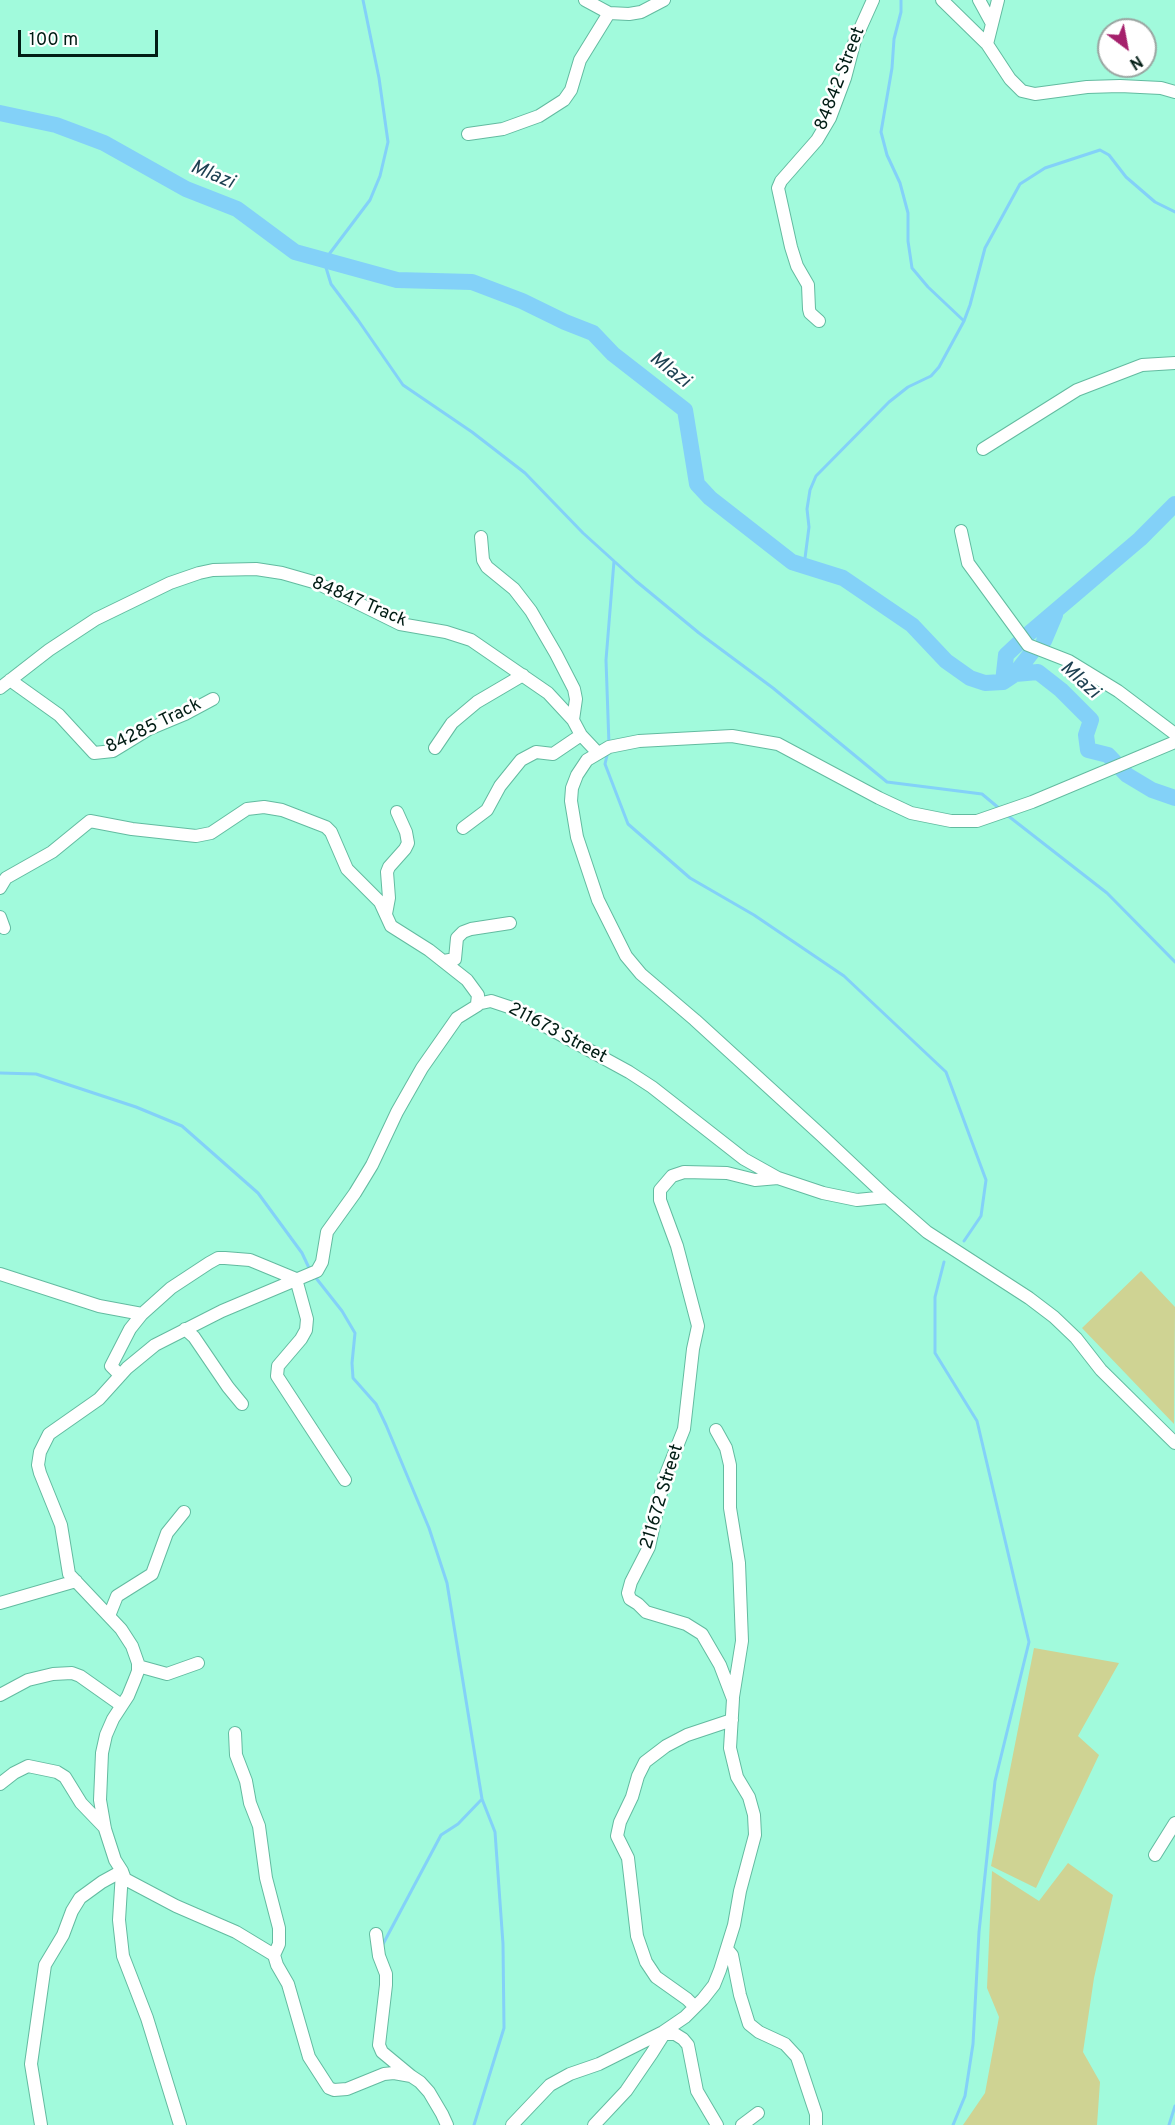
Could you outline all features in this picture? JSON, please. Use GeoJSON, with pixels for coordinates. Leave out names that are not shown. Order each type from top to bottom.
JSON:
{"type":"FeatureCollection","features":[{"type":"Feature","properties":{"kind":"street"},"geometry":{"type":"LineString","coordinates":[[585,0],[609,13],[629,14],[641,12],[664,0]]}},
{"type":"Feature","properties":{"kind":"street","name":"84842 Street"},"geometry":{"type":"LineString","coordinates":[[819,321],[810,313],[808,285],[797,266],[791,247],[779,196],[781,181],[818,140],[830,118],[845,78],[855,40],[873,0]]}},
{"type":"Feature","properties":{"kind":"street"},"geometry":{"type":"LineString","coordinates":[[942,0],[987,44],[1016,87],[1028,93],[1120,86],[1142,86],[1175,92]]}},
{"type":"Feature","properties":{"kind":"street"},"geometry":{"type":"LineString","coordinates":[[979,0],[991,22]]}},
{"type":"Feature","properties":{"kind":"street"},"geometry":{"type":"LineString","coordinates":[[987,44],[998,0]]}},
{"type":"Feature","properties":{"kind":"street"},"geometry":{"type":"LineString","coordinates":[[468,134],[511,126],[544,114],[564,100],[571,90],[580,60],[609,13]]}},
{"type":"Feature","properties":{"kind":"street"},"geometry":{"type":"LineString","coordinates":[[983,449],[1077,390],[1142,365],[1175,363]]}},
{"type":"Feature","properties":{"kind":"street"},"geometry":{"type":"LineString","coordinates":[[961,531],[968,563],[1028,645],[1069,661],[1118,691],[1175,734]]}},
{"type":"Feature","properties":{"kind":"street"},"geometry":{"type":"LineString","coordinates":[[481,537],[483,560],[514,589],[531,611],[574,689],[576,699],[573,720]]}},
{"type":"Feature","properties":{"kind":"street","name":"84847 Track"},"geometry":{"type":"LineString","coordinates":[[5,684],[49,650],[96,619],[170,583],[199,573],[227,569],[256,569],[282,573],[317,583],[400,624],[446,632],[471,640],[548,693],[573,720],[581,735],[597,752]]}},
{"type":"Feature","properties":{"kind":"street"},"geometry":{"type":"LineString","coordinates":[[435,748],[452,723],[477,702],[524,675]]}},
{"type":"Feature","properties":{"kind":"street","name":"84285 Track"},"geometry":{"type":"LineString","coordinates":[[5,684],[59,715],[94,753],[113,751],[149,729],[213,699]]}},
{"type":"Feature","properties":{"kind":"street"},"geometry":{"type":"LineString","coordinates":[[463,828],[487,810],[500,786],[521,760],[537,752],[553,754],[581,735]]}},
{"type":"Feature","properties":{"kind":"street"},"geometry":{"type":"LineString","coordinates":[[1170,743],[1032,802],[977,821],[951,821],[911,813],[778,744],[755,739],[708,736],[639,741],[597,752],[587,760],[577,775],[572,788],[571,801],[574,823],[585,864],[598,900],[626,956],[648,980],[777,1094],[927,1232],[1054,1317],[1080,1343],[1101,1370],[1175,1443]]}},
{"type":"Feature","properties":{"kind":"street"},"geometry":{"type":"LineString","coordinates":[[3,883],[52,852],[90,821],[132,829],[196,836],[206,835],[247,809],[255,807],[282,810],[319,823],[331,832],[347,869],[380,902],[391,926],[444,961],[467,980],[478,995],[478,1005],[457,1018],[422,1068],[356,1193],[327,1232],[320,1267],[277,1289],[185,1329],[155,1346],[120,1375],[99,1399],[50,1434],[40,1452],[38,1465],[61,1525],[69,1574],[109,1616],[132,1646],[138,1666],[128,1696],[106,1736],[102,1753],[100,1800],[105,1829],[115,1860],[124,1879],[176,1906],[236,1932],[274,1955]]}},
{"type":"Feature","properties":{"kind":"street"},"geometry":{"type":"LineString","coordinates":[[386,914],[389,898],[388,867],[408,843],[397,812]]}},
{"type":"Feature","properties":{"kind":"street"},"geometry":{"type":"LineString","coordinates":[[444,961],[455,958],[457,938],[463,932],[510,923]]}},
{"type":"Feature","properties":{"kind":"street","name":"211673 Street"},"geometry":{"type":"LineString","coordinates":[[477,1004],[491,1001],[519,1011],[629,1072],[652,1087],[735,1153],[761,1170],[781,1179]]}},
{"type":"Feature","properties":{"kind":"street","name":"211672 Street"},"geometry":{"type":"LineString","coordinates":[[663,2033],[686,2017],[714,1985],[734,1924],[742,1882],[755,1835],[752,1806],[736,1777],[730,1748],[733,1699],[720,1665],[702,1634],[686,1624],[646,1612],[630,1599],[628,1593],[631,1582],[649,1547],[664,1479],[684,1429],[693,1349],[698,1326],[677,1246],[660,1200],[660,1190],[672,1176],[684,1172],[727,1173],[755,1180],[781,1179]]}},
{"type":"Feature","properties":{"kind":"street"},"geometry":{"type":"LineString","coordinates":[[781,1179],[822,1193],[857,1200],[887,1197]]}},
{"type":"Feature","properties":{"kind":"street"},"geometry":{"type":"LineString","coordinates":[[120,1375],[111,1369],[112,1362],[130,1329],[142,1314],[171,1288],[218,1258],[250,1260],[296,1279]]}},
{"type":"Feature","properties":{"kind":"street"},"geometry":{"type":"LineString","coordinates":[[0,1274],[99,1306],[142,1314]]}},
{"type":"Feature","properties":{"kind":"street"},"geometry":{"type":"LineString","coordinates":[[296,1279],[307,1323],[306,1330],[278,1366],[277,1376],[345,1480]]}},
{"type":"Feature","properties":{"kind":"street"},"geometry":{"type":"LineString","coordinates":[[185,1329],[194,1337],[242,1404]]}},
{"type":"Feature","properties":{"kind":"street"},"geometry":{"type":"LineString","coordinates":[[716,1430],[726,1448],[730,1465],[730,1508],[739,1563],[742,1641],[733,1699]]}},
{"type":"Feature","properties":{"kind":"street"},"geometry":{"type":"LineString","coordinates":[[109,1616],[117,1596],[152,1574],[167,1533],[184,1512]]}},
{"type":"Feature","properties":{"kind":"street"},"geometry":{"type":"LineString","coordinates":[[0,1603],[76,1581]]}},
{"type":"Feature","properties":{"kind":"street"},"geometry":{"type":"LineString","coordinates":[[138,1666],[167,1674],[198,1663]]}},
{"type":"Feature","properties":{"kind":"street"},"geometry":{"type":"LineString","coordinates":[[0,1695],[28,1680],[72,1672],[121,1705]]}},
{"type":"Feature","properties":{"kind":"street"},"geometry":{"type":"LineString","coordinates":[[694,2007],[687,1999],[656,1977],[646,1962],[637,1936],[628,1858],[617,1836],[620,1822],[645,1762],[666,1746],[687,1735],[732,1720]]}},
{"type":"Feature","properties":{"kind":"street"},"geometry":{"type":"LineString","coordinates":[[235,1732],[236,1755],[259,1826],[266,1878],[279,1928],[279,1944],[274,1955],[288,1984],[309,2057],[329,2088],[334,2090],[347,2089],[384,2074],[411,2076]]}},
{"type":"Feature","properties":{"kind":"street"},"geometry":{"type":"LineString","coordinates":[[0,1784],[28,1766],[57,1772],[64,1777],[81,1803],[105,1829]]}},
{"type":"Feature","properties":{"kind":"street"},"geometry":{"type":"LineString","coordinates":[[1155,1856],[1175,1823]]}},
{"type":"Feature","properties":{"kind":"street"},"geometry":{"type":"LineString","coordinates":[[41,2125],[31,2064],[45,1965],[63,1935],[72,1911],[80,1898],[122,1871]]}},
{"type":"Feature","properties":{"kind":"street"},"geometry":{"type":"LineString","coordinates":[[122,1871],[119,1920],[123,1956],[147,2018],[180,2125]]}},
{"type":"Feature","properties":{"kind":"street"},"geometry":{"type":"LineString","coordinates":[[376,1934],[379,1956],[386,1974],[379,2045],[382,2052],[429,2092],[447,2125]]}},
{"type":"Feature","properties":{"kind":"street"},"geometry":{"type":"LineString","coordinates":[[727,1949],[732,1955],[740,1995],[749,2024],[759,2032],[785,2044],[797,2057],[816,2114],[816,2125]]}},
{"type":"Feature","properties":{"kind":"street"},"geometry":{"type":"LineString","coordinates":[[594,2125],[626,2091],[663,2033]]}},
{"type":"Feature","properties":{"kind":"street"},"geometry":{"type":"LineString","coordinates":[[518,2122],[550,2085],[570,2074],[599,2064],[623,2050],[663,2033],[671,2033],[679,2035],[688,2045],[698,2091],[717,2125]]}},
{"type":"Feature","properties":{"kind":"street"},"geometry":{"type":"LineString","coordinates":[[742,2125],[758,2112]]}},
{"type":"Feature","properties":{"kind":"green space"},"geometry":{"type":"Polygon","coordinates":[[[1141,1271],[1175,1307],[1174,1424],[1082,1328],[1141,1271]]]}},
{"type":"Feature","properties":{"kind":"green space"},"geometry":{"type":"Polygon","coordinates":[[[1034,1648],[1119,1663],[1078,1736],[1099,1755],[1036,1888],[991,1866],[1034,1648]]]}},
{"type":"Feature","properties":{"kind":"green space"},"geometry":{"type":"Polygon","coordinates":[[[1068,1863],[1113,1895],[1094,1978],[1083,2052],[1100,2082],[1097,2125],[963,2125],[985,2093],[999,2017],[987,1988],[992,1871],[1039,1901],[1068,1863]]]}},
{"type":"Feature","properties":{"kind":"waterway"},"geometry":{"type":"LineString","coordinates":[[363,0],[379,78],[388,142],[380,176],[370,200],[324,261],[331,284],[403,385],[472,432],[525,473],[583,533],[636,581],[699,633],[773,688],[887,782],[982,794],[1000,809]]}},
{"type":"Feature","properties":{"kind":"waterway"},"geometry":{"type":"LineString","coordinates":[[901,0],[881,132],[887,155],[900,183],[908,213],[908,241],[912,268],[928,287],[964,321]]}},
{"type":"Feature","properties":{"kind":"waterway","name":"Mlazi"},"geometry":{"type":"LineString","coordinates":[[0,113],[56,125],[104,143],[186,189],[237,209],[295,252],[397,280],[472,282],[522,301],[593,333],[613,354],[685,410],[697,484],[710,498],[792,562],[843,578],[912,625],[946,661],[970,678],[985,683],[1003,682],[1015,674],[1038,672],[1061,690],[1091,720],[1086,735],[1088,750],[1108,755],[1127,775],[1152,790],[1175,798]]}},
{"type":"Feature","properties":{"kind":"waterway"},"geometry":{"type":"LineString","coordinates":[[804,566],[809,527],[807,509],[810,490],[816,476],[889,402],[908,387],[931,376],[939,367],[964,321],[985,248],[1020,184],[1045,168],[1100,150],[1109,155],[1126,177],[1155,202],[1175,212]]}},
{"type":"Feature","properties":{"kind":"waterway"},"geometry":{"type":"LineString","coordinates":[[1026,636],[1140,539],[1175,504]]}},
{"type":"Feature","properties":{"kind":"waterway"},"geometry":{"type":"LineString","coordinates":[[609,745],[606,660],[614,561]]}},
{"type":"Feature","properties":{"kind":"waterway"},"geometry":{"type":"LineString","coordinates":[[1044,641],[1055,615]]}},
{"type":"Feature","properties":{"kind":"waterway"},"geometry":{"type":"LineString","coordinates":[[1003,682],[1006,655],[1021,641]]}},
{"type":"Feature","properties":{"kind":"waterway"},"geometry":{"type":"LineString","coordinates":[[1015,674],[1032,652]]}},
{"type":"Feature","properties":{"kind":"waterway"},"geometry":{"type":"LineString","coordinates":[[608,751],[605,764],[628,824],[690,878],[754,915],[844,976],[946,1072],[986,1180],[981,1216],[964,1241]]}},
{"type":"Feature","properties":{"kind":"waterway"},"geometry":{"type":"LineString","coordinates":[[1007,815],[1107,893],[1175,962]]}},
{"type":"Feature","properties":{"kind":"waterway"},"geometry":{"type":"LineString","coordinates":[[0,1073],[36,1074],[136,1107],[182,1126],[258,1193],[302,1253],[310,1270]]}},
{"type":"Feature","properties":{"kind":"waterway"},"geometry":{"type":"LineString","coordinates":[[944,1262],[935,1297],[935,1353],[977,1421],[1029,1642],[995,1781],[979,1932],[973,2044],[965,2096],[953,2125]]}},
{"type":"Feature","properties":{"kind":"waterway"},"geometry":{"type":"LineString","coordinates":[[316,1278],[342,1311],[355,1333],[353,1378],[376,1404],[386,1425],[429,1528],[447,1583],[482,1799],[495,1832],[503,1944],[504,2028],[474,2125]]}},
{"type":"Feature","properties":{"kind":"waterway"},"geometry":{"type":"LineString","coordinates":[[382,1946],[441,1835],[458,1824],[482,1799]]}},
{"type":"Feature","properties":{"kind":"waterway"},"geometry":{"type":"LineString","coordinates":[[1169,2125],[1175,2106]]}}]}
